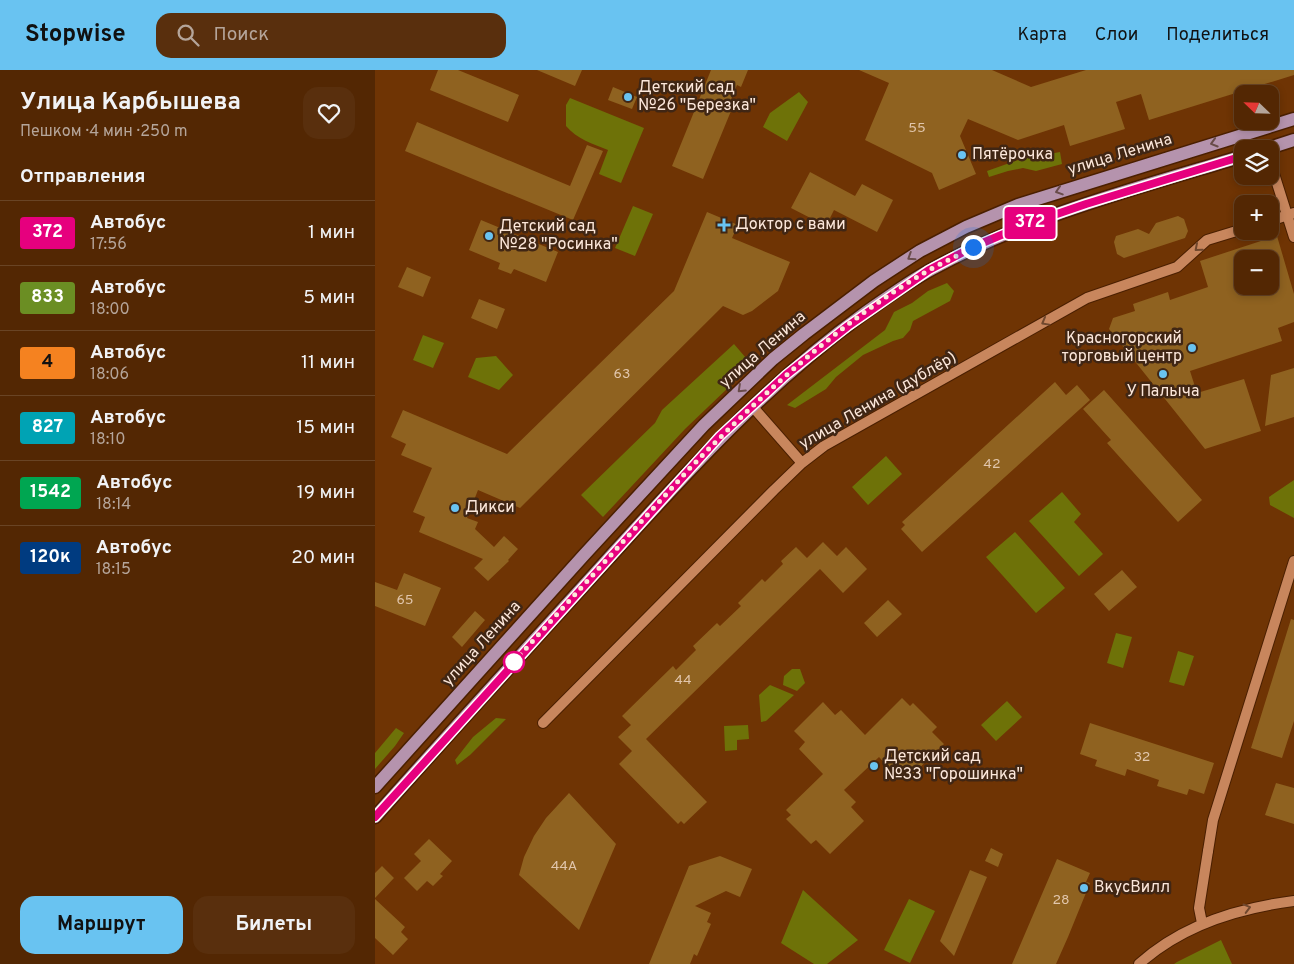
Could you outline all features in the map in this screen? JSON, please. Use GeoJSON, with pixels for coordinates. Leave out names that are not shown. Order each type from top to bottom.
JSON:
{"type":"FeatureCollection","features":[{"type":"Feature","properties":{"kind":"main road","name":"улица Ленина"},"geometry":{"type":"LineString","coordinates":[[375,787],[704,425],[773,359],[874,281],[928,247],[966,227],[1018,205],[1294,119]]}},
{"type":"Feature","properties":{"kind":"main road"},"geometry":{"type":"LineString","coordinates":[[1279,145],[1294,140]]}},
{"type":"Feature","properties":{"kind":"main road"},"geometry":{"type":"LineString","coordinates":[[375,817],[690,468],[752,406],[808,356],[929,270],[973,247],[1025,225],[1086,204],[1234,159]]}},
{"type":"Feature","properties":{"kind":"street"},"geometry":{"type":"LineString","coordinates":[[1279,185],[1290,215],[1294,237]]}},
{"type":"Feature","properties":{"kind":"street","name":"улица Ленина (дублёр)"},"geometry":{"type":"LineString","coordinates":[[543,723],[802,463],[824,446],[1087,298],[1177,267],[1207,240],[1234,232]]}},
{"type":"Feature","properties":{"kind":"street"},"geometry":{"type":"LineString","coordinates":[[752,406],[802,463]]}},
{"type":"Feature","properties":{"kind":"street"},"geometry":{"type":"LineString","coordinates":[[1202,923],[1199,908],[1213,820],[1294,561]]}},
{"type":"Feature","properties":{"kind":"street"},"geometry":{"type":"LineString","coordinates":[[1139,964],[1202,923],[1249,908],[1294,901]]}},
{"type":"Feature","properties":{"kind":"shaded area"},"geometry":{"type":"Polygon","coordinates":[[[799,92],[808,102],[787,141],[763,127],[770,113],[799,92]]]}},
{"type":"Feature","properties":{"kind":"shaded area"},"geometry":{"type":"Polygon","coordinates":[[[570,98],[644,128],[621,183],[599,174],[608,150],[580,138],[566,126],[566,105],[570,98]]]}},
{"type":"Feature","properties":{"kind":"shaded area"},"geometry":{"type":"Polygon","coordinates":[[[1060,152],[1062,164],[1036,171],[1023,168],[989,177],[987,171],[1021,159],[1060,152]]]}},
{"type":"Feature","properties":{"kind":"shaded area"},"geometry":{"type":"Polygon","coordinates":[[[633,206],[653,214],[635,256],[615,248],[633,206]]]}},
{"type":"Feature","properties":{"kind":"shaded area"},"geometry":{"type":"Polygon","coordinates":[[[947,283],[954,291],[950,301],[913,321],[910,330],[903,338],[863,355],[836,377],[826,389],[795,408],[787,405],[885,330],[894,312],[912,303],[928,291],[947,283]]]}},
{"type":"Feature","properties":{"kind":"shaded area"},"geometry":{"type":"Polygon","coordinates":[[[423,335],[444,343],[433,368],[413,360],[423,335]]]}},
{"type":"Feature","properties":{"kind":"shaded area"},"geometry":{"type":"Polygon","coordinates":[[[734,344],[752,365],[685,429],[603,517],[581,495],[655,423],[662,410],[734,344]]]}},
{"type":"Feature","properties":{"kind":"shaded area"},"geometry":{"type":"Polygon","coordinates":[[[496,356],[513,375],[499,390],[468,377],[476,358],[496,356]]]}},
{"type":"Feature","properties":{"kind":"shaded area"},"geometry":{"type":"Polygon","coordinates":[[[886,456],[902,474],[868,505],[852,487],[886,456]]]}},
{"type":"Feature","properties":{"kind":"shaded area"},"geometry":{"type":"Polygon","coordinates":[[[1294,480],[1294,518],[1270,505],[1269,497],[1294,480]]]}},
{"type":"Feature","properties":{"kind":"shaded area"},"geometry":{"type":"Polygon","coordinates":[[[1062,492],[1081,514],[1074,522],[1103,554],[1079,576],[1029,521],[1062,492]]]}},
{"type":"Feature","properties":{"kind":"shaded area"},"geometry":{"type":"Polygon","coordinates":[[[1015,532],[1065,588],[1036,613],[986,557],[1015,532]]]}},
{"type":"Feature","properties":{"kind":"shaded area"},"geometry":{"type":"Polygon","coordinates":[[[1116,633],[1132,637],[1123,668],[1107,663],[1116,633]]]}},
{"type":"Feature","properties":{"kind":"shaded area"},"geometry":{"type":"Polygon","coordinates":[[[1178,651],[1194,656],[1184,686],[1169,682],[1178,651]]]}},
{"type":"Feature","properties":{"kind":"shaded area"},"geometry":{"type":"Polygon","coordinates":[[[792,669],[800,669],[805,683],[797,691],[783,685],[784,676],[792,669]]]}},
{"type":"Feature","properties":{"kind":"shaded area"},"geometry":{"type":"Polygon","coordinates":[[[770,685],[794,695],[766,721],[761,722],[759,695],[770,685]]]}},
{"type":"Feature","properties":{"kind":"shaded area"},"geometry":{"type":"Polygon","coordinates":[[[1007,701],[1022,717],[996,741],[981,725],[1007,701]]]}},
{"type":"Feature","properties":{"kind":"shaded area"},"geometry":{"type":"Polygon","coordinates":[[[496,718],[506,719],[470,755],[457,765],[455,760],[473,737],[496,718]]]}},
{"type":"Feature","properties":{"kind":"shaded area"},"geometry":{"type":"Polygon","coordinates":[[[748,725],[749,739],[737,740],[737,750],[725,751],[724,726],[748,725]]]}},
{"type":"Feature","properties":{"kind":"shaded area"},"geometry":{"type":"Polygon","coordinates":[[[396,728],[404,733],[375,769],[375,753],[396,728]]]}},
{"type":"Feature","properties":{"kind":"shaded area"},"geometry":{"type":"Polygon","coordinates":[[[803,890],[858,940],[827,964],[814,964],[781,943],[803,890]]]}},
{"type":"Feature","properties":{"kind":"shaded area"},"geometry":{"type":"Polygon","coordinates":[[[909,899],[935,911],[910,963],[884,950],[909,899]]]}},
{"type":"Feature","properties":{"kind":"shaded area"},"geometry":{"type":"Polygon","coordinates":[[[1221,940],[1232,964],[1174,964],[1177,962],[1221,940]]]}},
{"type":"Feature","properties":{"kind":"building"},"geometry":{"type":"Polygon","coordinates":[[[438,70],[458,70],[519,95],[508,122],[430,90],[438,70]]]}},
{"type":"Feature","properties":{"kind":"building"},"geometry":{"type":"Polygon","coordinates":[[[537,70],[582,70],[575,86],[537,70]]]}},
{"type":"Feature","properties":{"kind":"building"},"geometry":{"type":"Polygon","coordinates":[[[711,70],[748,70],[741,87],[737,85],[727,109],[731,111],[703,179],[672,166],[711,70]]]}},
{"type":"Feature","properties":{"kind":"building"},"geometry":{"type":"Polygon","coordinates":[[[859,70],[992,70],[1031,87],[1086,70],[1294,70],[1294,75],[1262,85],[1234,85],[1234,94],[1149,120],[1141,94],[1116,102],[1125,129],[1070,146],[1064,125],[1018,140],[968,119],[960,136],[976,174],[939,190],[932,173],[865,140],[889,83],[859,70]]]}},
{"type":"Feature","properties":{"kind":"building"},"geometry":{"type":"Polygon","coordinates":[[[613,87],[637,97],[632,109],[608,100],[613,87]]]}},
{"type":"Feature","properties":{"kind":"building"},"geometry":{"type":"Polygon","coordinates":[[[417,122],[570,186],[587,145],[603,151],[573,220],[405,151],[417,122]]]}},
{"type":"Feature","properties":{"kind":"building"},"geometry":{"type":"Polygon","coordinates":[[[810,172],[855,196],[862,184],[893,200],[877,232],[834,210],[826,226],[791,208],[810,172]]]}},
{"type":"Feature","properties":{"kind":"building"},"geometry":{"type":"Polygon","coordinates":[[[707,212],[738,225],[732,238],[790,262],[778,291],[752,311],[743,315],[723,306],[520,508],[478,490],[467,518],[478,522],[475,529],[494,547],[504,536],[518,549],[509,561],[488,581],[474,568],[483,559],[419,532],[425,517],[413,512],[432,468],[401,455],[406,444],[391,437],[403,410],[507,454],[674,291],[707,212]]]}},
{"type":"Feature","properties":{"kind":"building"},"geometry":{"type":"Polygon","coordinates":[[[1178,216],[1184,219],[1188,231],[1185,238],[1124,258],[1117,254],[1114,242],[1116,236],[1138,229],[1149,234],[1156,223],[1178,216]]]}},
{"type":"Feature","properties":{"kind":"building"},"geometry":{"type":"Polygon","coordinates":[[[481,220],[558,252],[546,282],[514,269],[511,274],[498,269],[500,263],[469,250],[481,220]]]}},
{"type":"Feature","properties":{"kind":"building","name":"Красногорский торговый центр"},"geometry":{"type":"Polygon","coordinates":[[[1264,240],[1278,240],[1294,294],[1294,322],[1278,328],[1282,341],[1190,371],[1197,393],[1244,379],[1261,431],[1205,449],[1109,329],[1113,318],[1135,311],[1133,304],[1168,292],[1170,300],[1208,287],[1200,261],[1264,240]]]}},
{"type":"Feature","properties":{"kind":"building"},"geometry":{"type":"Polygon","coordinates":[[[407,267],[431,277],[423,297],[398,287],[407,267]]]}},
{"type":"Feature","properties":{"kind":"building"},"geometry":{"type":"Polygon","coordinates":[[[479,299],[505,309],[497,329],[471,318],[479,299]]]}},
{"type":"Feature","properties":{"kind":"building"},"geometry":{"type":"Polygon","coordinates":[[[1294,368],[1294,417],[1265,426],[1271,375],[1294,368]]]}},
{"type":"Feature","properties":{"kind":"building"},"geometry":{"type":"Polygon","coordinates":[[[1055,382],[1066,395],[1077,385],[1090,400],[922,552],[901,529],[905,525],[902,522],[1055,382]]]}},
{"type":"Feature","properties":{"kind":"building"},"geometry":{"type":"Polygon","coordinates":[[[1104,390],[1202,500],[1178,522],[1107,443],[1111,440],[1083,409],[1104,390]]]}},
{"type":"Feature","properties":{"kind":"building"},"geometry":{"type":"Polygon","coordinates":[[[823,542],[837,556],[846,547],[867,569],[843,593],[820,569],[646,739],[707,802],[684,824],[681,821],[678,824],[619,764],[632,751],[618,737],[631,725],[622,716],[673,666],[676,670],[696,650],[693,646],[717,623],[720,626],[741,606],[738,603],[762,579],[765,582],[783,564],[781,561],[796,547],[807,558],[823,542]]]}},
{"type":"Feature","properties":{"kind":"building"},"geometry":{"type":"Polygon","coordinates":[[[1122,570],[1137,587],[1109,611],[1094,594],[1122,570]]]}},
{"type":"Feature","properties":{"kind":"building"},"geometry":{"type":"Polygon","coordinates":[[[404,573],[441,588],[425,626],[375,606],[375,582],[397,590],[404,573]]]}},
{"type":"Feature","properties":{"kind":"building"},"geometry":{"type":"Polygon","coordinates":[[[888,600],[902,614],[877,637],[864,623],[888,600]]]}},
{"type":"Feature","properties":{"kind":"building"},"geometry":{"type":"Polygon","coordinates":[[[475,611],[485,620],[462,647],[452,637],[475,611]]]}},
{"type":"Feature","properties":{"kind":"building"},"geometry":{"type":"Polygon","coordinates":[[[1291,619],[1294,620],[1294,721],[1282,758],[1251,748],[1291,619]]]}},
{"type":"Feature","properties":{"kind":"building"},"geometry":{"type":"Polygon","coordinates":[[[902,698],[910,706],[913,703],[937,727],[932,732],[944,744],[909,778],[895,764],[890,769],[879,757],[844,790],[856,802],[851,807],[864,821],[830,854],[816,840],[811,844],[786,819],[791,815],[786,810],[823,774],[799,749],[805,742],[794,731],[823,702],[835,715],[841,710],[865,735],[902,698]]]}},
{"type":"Feature","properties":{"kind":"building"},"geometry":{"type":"Polygon","coordinates":[[[1090,723],[1214,763],[1204,794],[1189,789],[1187,795],[1157,786],[1159,780],[1127,769],[1125,776],[1095,766],[1097,760],[1080,754],[1090,723]]]}},
{"type":"Feature","properties":{"kind":"building"},"geometry":{"type":"Polygon","coordinates":[[[1276,783],[1294,788],[1294,824],[1265,815],[1276,783]]]}},
{"type":"Feature","properties":{"kind":"building"},"geometry":{"type":"Polygon","coordinates":[[[569,793],[616,844],[579,930],[519,875],[524,857],[534,836],[546,818],[569,793]]]}},
{"type":"Feature","properties":{"kind":"building"},"geometry":{"type":"Polygon","coordinates":[[[429,839],[452,861],[440,874],[443,876],[433,886],[427,881],[417,891],[404,878],[421,861],[414,854],[429,839]]]}},
{"type":"Feature","properties":{"kind":"building"},"geometry":{"type":"Polygon","coordinates":[[[991,848],[1003,854],[998,867],[985,861],[991,848]]]}},
{"type":"Feature","properties":{"kind":"building"},"geometry":{"type":"Polygon","coordinates":[[[720,856],[752,869],[740,897],[726,891],[695,906],[711,913],[707,922],[711,924],[697,956],[694,954],[690,964],[649,964],[689,866],[720,856]]]}},
{"type":"Feature","properties":{"kind":"building"},"geometry":{"type":"Polygon","coordinates":[[[1057,859],[1090,873],[1086,882],[1090,883],[1068,937],[1056,964],[1012,964],[1057,859]]]}},
{"type":"Feature","properties":{"kind":"building"},"geometry":{"type":"Polygon","coordinates":[[[382,866],[394,878],[375,898],[375,873],[382,866]]]}},
{"type":"Feature","properties":{"kind":"building"},"geometry":{"type":"Polygon","coordinates":[[[970,870],[987,877],[954,956],[940,941],[970,870]]]}},
{"type":"Feature","properties":{"kind":"building"},"geometry":{"type":"Polygon","coordinates":[[[375,899],[405,927],[401,932],[408,939],[393,955],[375,938],[375,899]]]}},
{"type":"Feature","properties":{"kind":"bus line","name":"372"},"geometry":{"type":"LineString","coordinates":[[375,817],[720,436],[816,350],[888,297],[929,270],[973,247],[1025,225],[1086,204],[1234,159]]}},
{"type":"Feature","properties":{"kind":"place","name":"Детский сад №26 \"Березка\""},"geometry":{"type":"Point","coordinates":[628,97]}},
{"type":"Feature","properties":{"kind":"place","name":"Пятёрочка"},"geometry":{"type":"Point","coordinates":[962,155]}},
{"type":"Feature","properties":{"kind":"place","name":"Доктор с вами"},"geometry":{"type":"Point","coordinates":[724,225]}},
{"type":"Feature","properties":{"kind":"place","name":"Детский сад №28 \"Росинка\""},"geometry":{"type":"Point","coordinates":[489,236]}},
{"type":"Feature","properties":{"kind":"place","name":"Красногорский торговый центр"},"geometry":{"type":"Point","coordinates":[1192,348]}},
{"type":"Feature","properties":{"kind":"place","name":"У Палыча"},"geometry":{"type":"Point","coordinates":[1163,374]}},
{"type":"Feature","properties":{"kind":"place","name":"Дикси"},"geometry":{"type":"Point","coordinates":[455,508]}},
{"type":"Feature","properties":{"kind":"place","name":"Детский сад №33 \"Горошинка\""},"geometry":{"type":"Point","coordinates":[874,766]}},
{"type":"Feature","properties":{"kind":"place","name":"ВкусВилл"},"geometry":{"type":"Point","coordinates":[1084,888]}},
{"type":"Feature","properties":{"kind":"route"},"geometry":{"type":"LineString","coordinates":[[514,662],[511,665],[720,436],[786,375],[826,342],[888,297],[929,270],[973,247]]}}]}
